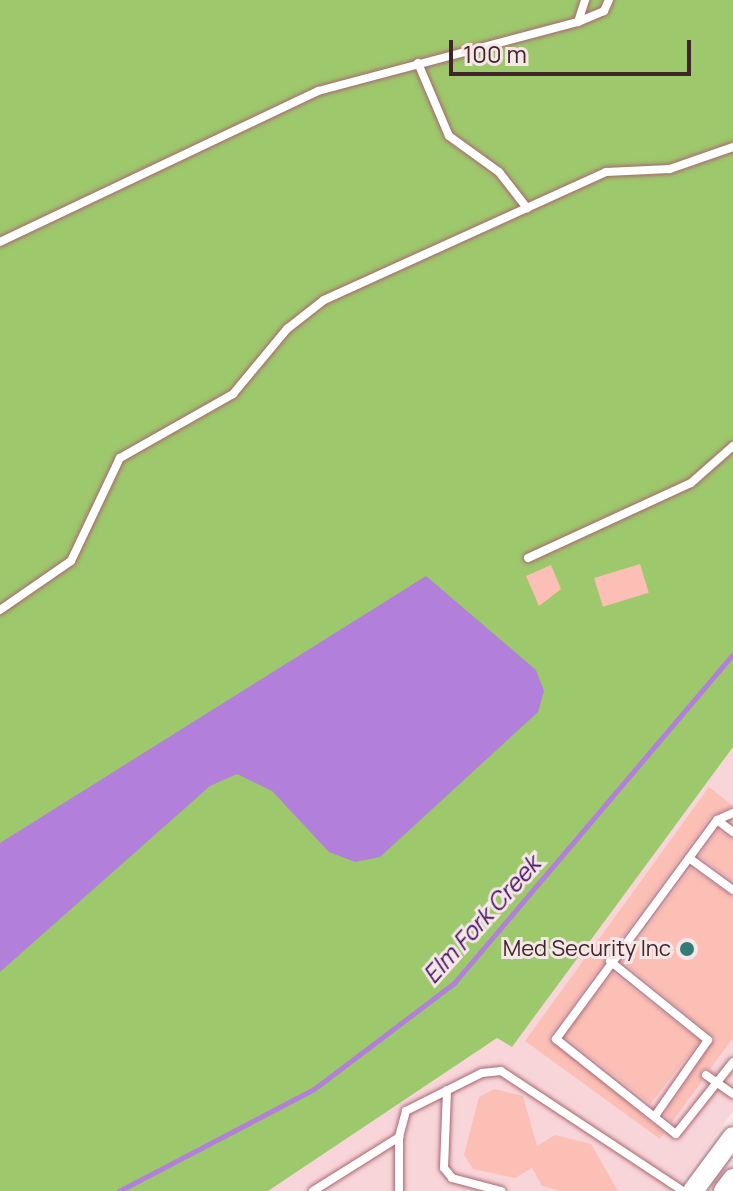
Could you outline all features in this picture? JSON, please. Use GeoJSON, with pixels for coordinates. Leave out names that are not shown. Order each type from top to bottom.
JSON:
{"type":"FeatureCollection","features":[{"type":"Feature","properties":{"kind":"street"},"geometry":{"type":"LineString","coordinates":[[693,1191],[733,1137]]}},
{"type":"Feature","properties":{"kind":"street"},"geometry":{"type":"LineString","coordinates":[[724,1191],[733,1179]]}},
{"type":"Feature","properties":{"kind":"lane"},"geometry":{"type":"LineString","coordinates":[[578,22],[585,0]]}},
{"type":"Feature","properties":{"kind":"lane"},"geometry":{"type":"LineString","coordinates":[[0,242],[318,91],[578,22],[604,11],[609,0]]}},
{"type":"Feature","properties":{"kind":"lane"},"geometry":{"type":"LineString","coordinates":[[418,63],[449,136],[499,172],[527,208]]}},
{"type":"Feature","properties":{"kind":"lane"},"geometry":{"type":"LineString","coordinates":[[0,610],[71,561],[120,458],[233,394],[287,329],[324,300],[606,172],[670,169],[733,147]]}},
{"type":"Feature","properties":{"kind":"lane"},"geometry":{"type":"LineString","coordinates":[[528,558],[691,483],[733,446]]}},
{"type":"Feature","properties":{"kind":"lane"},"geometry":{"type":"LineString","coordinates":[[733,813],[717,820],[610,961],[556,1039],[676,1134],[720,1085],[733,1062]]}},
{"type":"Feature","properties":{"kind":"lane"},"geometry":{"type":"LineString","coordinates":[[717,820],[733,832]]}},
{"type":"Feature","properties":{"kind":"lane"},"geometry":{"type":"LineString","coordinates":[[689,858],[733,890]]}},
{"type":"Feature","properties":{"kind":"lane"},"geometry":{"type":"LineString","coordinates":[[610,961],[708,1040],[655,1116]]}},
{"type":"Feature","properties":{"kind":"lane"},"geometry":{"type":"LineString","coordinates":[[399,1191],[399,1137],[406,1111],[482,1073],[520,1077],[683,1191]]}},
{"type":"Feature","properties":{"kind":"lane"},"geometry":{"type":"LineString","coordinates":[[706,1075],[733,1094]]}},
{"type":"Feature","properties":{"kind":"lane"},"geometry":{"type":"LineString","coordinates":[[447,1090],[444,1168],[452,1178],[501,1191]]}},
{"type":"Feature","properties":{"kind":"lane"},"geometry":{"type":"LineString","coordinates":[[313,1191],[399,1137]]}},
{"type":"Feature","properties":{"kind":"shaded area"},"geometry":{"type":"Polygon","coordinates":[[[426,576],[536,670],[544,691],[538,712],[380,857],[355,862],[329,852],[272,791],[237,774],[210,786],[0,972],[0,843],[426,576]]]}},
{"type":"Feature","properties":{"kind":"shaded area"},"geometry":{"type":"Polygon","coordinates":[[[733,747],[733,1111],[675,1191],[268,1191],[497,1038],[512,1047],[733,747]]]}},
{"type":"Feature","properties":{"kind":"green space"},"geometry":{"type":"Polygon","coordinates":[[[0,0],[733,0],[733,747],[512,1047],[497,1038],[268,1191],[0,1191],[0,0]]]}},
{"type":"Feature","properties":{"kind":"building"},"geometry":{"type":"Polygon","coordinates":[[[640,564],[649,593],[603,607],[594,578],[640,564]]]}},
{"type":"Feature","properties":{"kind":"building"},"geometry":{"type":"Polygon","coordinates":[[[551,565],[561,589],[539,606],[526,576],[551,565]]]}},
{"type":"Feature","properties":{"kind":"building"},"geometry":{"type":"Polygon","coordinates":[[[709,787],[733,806],[711,816],[549,1037],[664,1133],[660,1139],[525,1041],[709,787]]]}},
{"type":"Feature","properties":{"kind":"building"},"geometry":{"type":"Polygon","coordinates":[[[718,830],[733,839],[733,881],[699,856],[718,830]]]}},
{"type":"Feature","properties":{"kind":"building"},"geometry":{"type":"Polygon","coordinates":[[[691,868],[733,897],[733,1038],[710,1069],[701,1070],[702,1081],[672,1122],[664,1115],[715,1038],[622,961],[691,868]]]}},
{"type":"Feature","properties":{"kind":"building"},"geometry":{"type":"Polygon","coordinates":[[[613,973],[700,1041],[650,1104],[564,1036],[613,973]]]}},
{"type":"Feature","properties":{"kind":"building"},"geometry":{"type":"Polygon","coordinates":[[[494,1089],[523,1096],[537,1146],[555,1135],[591,1144],[618,1191],[561,1191],[542,1186],[532,1168],[515,1178],[473,1169],[464,1155],[479,1097],[494,1089]]]}},
{"type":"Feature","properties":{"kind":"waterway","name":"Elm Fork Creek"},"geometry":{"type":"LineString","coordinates":[[119,1191],[314,1089],[454,983],[733,654]]}},
{"type":"Feature","properties":{"kind":"place","name":"Med Security Inc"},"geometry":{"type":"Point","coordinates":[687,949]}}]}
